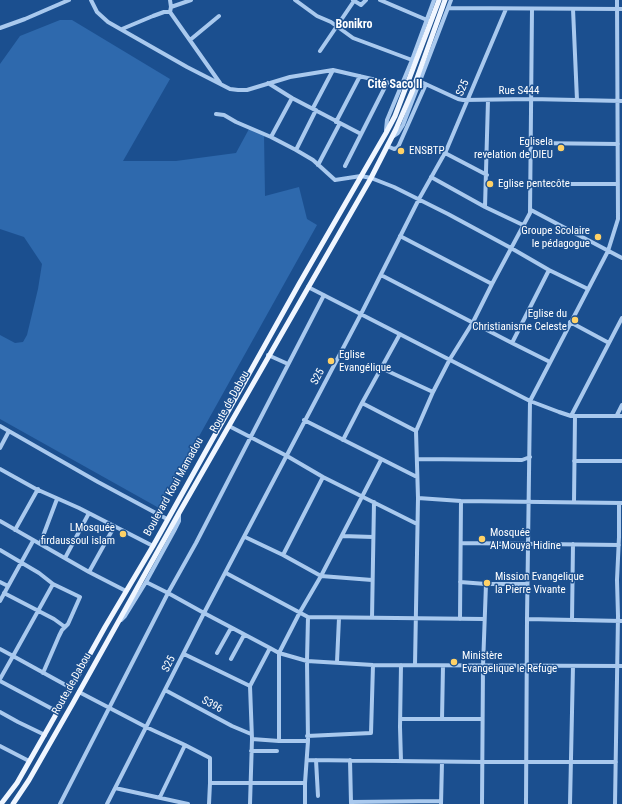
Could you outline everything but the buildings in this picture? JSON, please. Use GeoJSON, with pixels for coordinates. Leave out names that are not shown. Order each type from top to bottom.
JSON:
{"type":"FeatureCollection","features":[{"type":"Feature","properties":{"kind":"main road"},"geometry":{"type":"LineString","coordinates":[[361,176],[398,109],[439,0]]}},
{"type":"Feature","properties":{"kind":"main road","name":"Route de Dabou"},"geometry":{"type":"LineString","coordinates":[[13,804],[29,780],[79,692],[268,354],[371,178],[392,137],[412,92],[445,0]]}},
{"type":"Feature","properties":{"kind":"main road","name":"Boulevard Koui Mamadou"},"geometry":{"type":"LineString","coordinates":[[1,804],[17,783],[45,735],[105,626],[153,546],[361,176]]}},
{"type":"Feature","properties":{"kind":"street"},"geometry":{"type":"LineString","coordinates":[[0,28],[31,17],[69,0]]}},
{"type":"Feature","properties":{"kind":"street"},"geometry":{"type":"LineString","coordinates":[[91,0],[97,12],[108,22],[187,67],[230,89],[247,90],[290,77],[333,70],[402,86]]}},
{"type":"Feature","properties":{"kind":"street"},"geometry":{"type":"LineString","coordinates":[[170,0],[170,12],[221,84]]}},
{"type":"Feature","properties":{"kind":"street"},"geometry":{"type":"LineString","coordinates":[[171,7],[191,0]]}},
{"type":"Feature","properties":{"kind":"street"},"geometry":{"type":"LineString","coordinates":[[295,0],[317,16],[331,22],[353,38],[412,60]]}},
{"type":"Feature","properties":{"kind":"street"},"geometry":{"type":"LineString","coordinates":[[320,51],[353,1],[361,5],[366,0]]}},
{"type":"Feature","properties":{"kind":"street"},"geometry":{"type":"LineString","coordinates":[[380,0],[427,20]]}},
{"type":"Feature","properties":{"kind":"street"},"geometry":{"type":"LineString","coordinates":[[386,133],[387,120],[402,86],[434,0]]}},
{"type":"Feature","properties":{"kind":"street"},"geometry":{"type":"LineString","coordinates":[[392,137],[398,133],[403,125],[451,0]]}},
{"type":"Feature","properties":{"kind":"street"},"geometry":{"type":"LineString","coordinates":[[526,804],[530,401],[608,251],[618,219],[616,0]]}},
{"type":"Feature","properties":{"kind":"street"},"geometry":{"type":"LineString","coordinates":[[448,8],[622,9]]}},
{"type":"Feature","properties":{"kind":"street","name":"S25"},"geometry":{"type":"LineString","coordinates":[[107,804],[287,456],[304,420],[445,153],[506,9]]}},
{"type":"Feature","properties":{"kind":"street"},"geometry":{"type":"LineString","coordinates":[[415,665],[418,498],[416,431],[433,392],[450,359],[473,322],[531,210],[530,143],[532,9]]}},
{"type":"Feature","properties":{"kind":"street"},"geometry":{"type":"LineString","coordinates":[[573,9],[577,100]]}},
{"type":"Feature","properties":{"kind":"street"},"geometry":{"type":"LineString","coordinates":[[122,29],[164,12],[170,12]]}},
{"type":"Feature","properties":{"kind":"street"},"geometry":{"type":"LineString","coordinates":[[190,40],[219,16]]}},
{"type":"Feature","properties":{"kind":"street"},"geometry":{"type":"LineString","coordinates":[[296,150],[333,70]]}},
{"type":"Feature","properties":{"kind":"street"},"geometry":{"type":"LineString","coordinates":[[318,165],[360,76]]}},
{"type":"Feature","properties":{"kind":"street","name":"Rue S444"},"geometry":{"type":"LineString","coordinates":[[420,81],[458,99],[468,100],[531,99],[622,101]]}},
{"type":"Feature","properties":{"kind":"street"},"geometry":{"type":"LineString","coordinates":[[268,83],[292,98],[361,134]]}},
{"type":"Feature","properties":{"kind":"street"},"geometry":{"type":"LineString","coordinates":[[345,166],[387,83]]}},
{"type":"Feature","properties":{"kind":"street"},"geometry":{"type":"LineString","coordinates":[[387,146],[397,148],[408,127],[426,84]]}},
{"type":"Feature","properties":{"kind":"street"},"geometry":{"type":"LineString","coordinates":[[271,136],[292,98]]}},
{"type":"Feature","properties":{"kind":"street"},"geometry":{"type":"LineString","coordinates":[[485,207],[488,100]]}},
{"type":"Feature","properties":{"kind":"street"},"geometry":{"type":"LineString","coordinates":[[216,114],[224,115],[236,122],[271,136],[296,150],[318,165],[335,180],[361,176],[383,182],[511,248],[588,290]]}},
{"type":"Feature","properties":{"kind":"street"},"geometry":{"type":"LineString","coordinates":[[403,125],[408,127]]}},
{"type":"Feature","properties":{"kind":"street"},"geometry":{"type":"LineString","coordinates":[[530,143],[618,144]]}},
{"type":"Feature","properties":{"kind":"street"},"geometry":{"type":"LineString","coordinates":[[445,153],[486,175]]}},
{"type":"Feature","properties":{"kind":"street"},"geometry":{"type":"LineString","coordinates":[[432,177],[485,207],[523,226]]}},
{"type":"Feature","properties":{"kind":"street"},"geometry":{"type":"LineString","coordinates":[[531,184],[618,184]]}},
{"type":"Feature","properties":{"kind":"street"},"geometry":{"type":"LineString","coordinates":[[531,210],[622,258]]}},
{"type":"Feature","properties":{"kind":"street"},"geometry":{"type":"LineString","coordinates":[[400,236],[492,284]]}},
{"type":"Feature","properties":{"kind":"street"},"geometry":{"type":"LineString","coordinates":[[512,344],[549,270]]}},
{"type":"Feature","properties":{"kind":"street"},"geometry":{"type":"LineString","coordinates":[[381,275],[473,322],[512,344],[550,362]]}},
{"type":"Feature","properties":{"kind":"street"},"geometry":{"type":"LineString","coordinates":[[308,287],[530,401],[554,411],[573,416],[622,416]]}},
{"type":"Feature","properties":{"kind":"street"},"geometry":{"type":"LineString","coordinates":[[60,804],[168,593],[324,295]]}},
{"type":"Feature","properties":{"kind":"street"},"geometry":{"type":"LineString","coordinates":[[574,502],[573,416],[622,318]]}},
{"type":"Feature","properties":{"kind":"street"},"geometry":{"type":"LineString","coordinates":[[570,322],[609,343]]}},
{"type":"Feature","properties":{"kind":"street"},"geometry":{"type":"LineString","coordinates":[[344,440],[362,403],[400,334]]}},
{"type":"Feature","properties":{"kind":"street"},"geometry":{"type":"LineString","coordinates":[[268,354],[288,364]]}},
{"type":"Feature","properties":{"kind":"street"},"geometry":{"type":"LineString","coordinates":[[381,368],[433,392]]}},
{"type":"Feature","properties":{"kind":"street"},"geometry":{"type":"LineString","coordinates":[[362,403],[416,431]]}},
{"type":"Feature","properties":{"kind":"street"},"geometry":{"type":"LineString","coordinates":[[617,415],[622,405]]}},
{"type":"Feature","properties":{"kind":"street"},"geometry":{"type":"LineString","coordinates":[[304,420],[417,477]]}},
{"type":"Feature","properties":{"kind":"street"},"geometry":{"type":"LineString","coordinates":[[0,426],[98,482],[167,519]]}},
{"type":"Feature","properties":{"kind":"street"},"geometry":{"type":"LineString","coordinates":[[228,426],[287,456],[323,477],[417,524]]}},
{"type":"Feature","properties":{"kind":"street"},"geometry":{"type":"LineString","coordinates":[[0,448],[9,431]]}},
{"type":"Feature","properties":{"kind":"street"},"geometry":{"type":"LineString","coordinates":[[417,459],[522,460],[530,457]]}},
{"type":"Feature","properties":{"kind":"street"},"geometry":{"type":"LineString","coordinates":[[279,741],[279,653],[381,460]]}},
{"type":"Feature","properties":{"kind":"street"},"geometry":{"type":"LineString","coordinates":[[574,461],[622,461]]}},
{"type":"Feature","properties":{"kind":"street"},"geometry":{"type":"LineString","coordinates":[[0,469],[153,546]]}},
{"type":"Feature","properties":{"kind":"street"},"geometry":{"type":"LineString","coordinates":[[283,555],[323,477]]}},
{"type":"Feature","properties":{"kind":"street"},"geometry":{"type":"LineString","coordinates":[[16,530],[38,489]]}},
{"type":"Feature","properties":{"kind":"street"},"geometry":{"type":"LineString","coordinates":[[418,498],[461,501],[621,503],[617,573],[620,621],[617,666],[615,804]]}},
{"type":"Feature","properties":{"kind":"street"},"geometry":{"type":"LineString","coordinates":[[40,544],[57,499]]}},
{"type":"Feature","properties":{"kind":"street"},"geometry":{"type":"LineString","coordinates":[[460,619],[461,501]]}},
{"type":"Feature","properties":{"kind":"street"},"geometry":{"type":"LineString","coordinates":[[372,618],[374,502]]}},
{"type":"Feature","properties":{"kind":"street"},"geometry":{"type":"LineString","coordinates":[[65,558],[89,513]]}},
{"type":"Feature","properties":{"kind":"street"},"geometry":{"type":"LineString","coordinates":[[116,624],[125,616],[146,582],[179,521],[178,513]]}},
{"type":"Feature","properties":{"kind":"street"},"geometry":{"type":"LineString","coordinates":[[0,521],[33,541],[126,592]]}},
{"type":"Feature","properties":{"kind":"street"},"geometry":{"type":"LineString","coordinates":[[89,572],[114,526]]}},
{"type":"Feature","properties":{"kind":"street"},"geometry":{"type":"LineString","coordinates":[[342,536],[373,537]]}},
{"type":"Feature","properties":{"kind":"street"},"geometry":{"type":"LineString","coordinates":[[245,537],[283,555],[321,576],[372,580]]}},
{"type":"Feature","properties":{"kind":"street"},"geometry":{"type":"LineString","coordinates":[[0,601],[33,541]]}},
{"type":"Feature","properties":{"kind":"street"},"geometry":{"type":"LineString","coordinates":[[461,542],[619,545]]}},
{"type":"Feature","properties":{"kind":"street"},"geometry":{"type":"LineString","coordinates":[[572,620],[573,544]]}},
{"type":"Feature","properties":{"kind":"street"},"geometry":{"type":"LineString","coordinates":[[0,550],[39,573],[53,584],[80,597],[68,624],[59,636],[43,673]]}},
{"type":"Feature","properties":{"kind":"street"},"geometry":{"type":"LineString","coordinates":[[226,573],[308,617],[484,620]]}},
{"type":"Feature","properties":{"kind":"street"},"geometry":{"type":"LineString","coordinates":[[0,582],[8,586]]}},
{"type":"Feature","properties":{"kind":"street"},"geometry":{"type":"LineString","coordinates":[[146,582],[279,653],[307,661],[443,666],[622,666]]}},
{"type":"Feature","properties":{"kind":"street"},"geometry":{"type":"LineString","coordinates":[[460,582],[486,584],[527,584]]}},
{"type":"Feature","properties":{"kind":"street"},"geometry":{"type":"LineString","coordinates":[[53,584],[0,680],[58,712]]}},
{"type":"Feature","properties":{"kind":"street"},"geometry":{"type":"LineString","coordinates":[[482,804],[482,719],[486,584]]}},
{"type":"Feature","properties":{"kind":"street"},"geometry":{"type":"LineString","coordinates":[[4,593],[54,619],[65,627]]}},
{"type":"Feature","properties":{"kind":"street"},"geometry":{"type":"LineString","coordinates":[[305,804],[308,741],[308,617]]}},
{"type":"Feature","properties":{"kind":"street"},"geometry":{"type":"LineString","coordinates":[[338,662],[339,618]]}},
{"type":"Feature","properties":{"kind":"street"},"geometry":{"type":"LineString","coordinates":[[527,619],[620,621]]}},
{"type":"Feature","properties":{"kind":"street"},"geometry":{"type":"LineString","coordinates":[[217,653],[231,628]]}},
{"type":"Feature","properties":{"kind":"street"},"geometry":{"type":"LineString","coordinates":[[231,659],[244,635]]}},
{"type":"Feature","properties":{"kind":"street"},"geometry":{"type":"LineString","coordinates":[[250,804],[252,736],[250,686],[270,648]]}},
{"type":"Feature","properties":{"kind":"street"},"geometry":{"type":"LineString","coordinates":[[0,649],[71,688]]}},
{"type":"Feature","properties":{"kind":"street"},"geometry":{"type":"LineString","coordinates":[[184,654],[250,686]]}},
{"type":"Feature","properties":{"kind":"street"},"geometry":{"type":"LineString","coordinates":[[307,736],[371,732],[373,664]]}},
{"type":"Feature","properties":{"kind":"street"},"geometry":{"type":"LineString","coordinates":[[401,665],[401,761]]}},
{"type":"Feature","properties":{"kind":"street"},"geometry":{"type":"LineString","coordinates":[[442,719],[443,666]]}},
{"type":"Feature","properties":{"kind":"street"},"geometry":{"type":"LineString","coordinates":[[570,804],[573,666]]}},
{"type":"Feature","properties":{"kind":"street","name":"S396"},"geometry":{"type":"LineString","coordinates":[[166,690],[252,736],[279,741],[308,741]]}},
{"type":"Feature","properties":{"kind":"street"},"geometry":{"type":"LineString","coordinates":[[79,692],[211,759],[209,804]]}},
{"type":"Feature","properties":{"kind":"street"},"geometry":{"type":"LineString","coordinates":[[0,712],[45,735]]}},
{"type":"Feature","properties":{"kind":"street"},"geometry":{"type":"LineString","coordinates":[[401,719],[482,719]]}},
{"type":"Feature","properties":{"kind":"street"},"geometry":{"type":"LineString","coordinates":[[160,797],[185,745]]}},
{"type":"Feature","properties":{"kind":"street"},"geometry":{"type":"LineString","coordinates":[[0,746],[29,761]]}},
{"type":"Feature","properties":{"kind":"street"},"geometry":{"type":"LineString","coordinates":[[251,751],[277,751]]}},
{"type":"Feature","properties":{"kind":"street"},"geometry":{"type":"LineString","coordinates":[[307,760],[616,762]]}},
{"type":"Feature","properties":{"kind":"street"},"geometry":{"type":"LineString","coordinates":[[316,760],[318,796]]}},
{"type":"Feature","properties":{"kind":"street"},"geometry":{"type":"LineString","coordinates":[[350,760],[351,803],[441,802],[442,762]]}},
{"type":"Feature","properties":{"kind":"street"},"geometry":{"type":"LineString","coordinates":[[210,782],[305,783]]}},
{"type":"Feature","properties":{"kind":"street"},"geometry":{"type":"LineString","coordinates":[[115,788],[188,804]]}},
{"type":"Feature","properties":{"kind":"shaded area"},"geometry":{"type":"Polygon","coordinates":[[[60,20],[72,20],[170,79],[123,161],[176,161],[236,153],[249,129],[264,135],[265,196],[299,187],[307,219],[317,225],[159,508],[0,419],[0,335],[15,343],[23,342],[27,335],[38,289],[42,264],[24,237],[0,229],[0,64],[20,36],[60,20]]]}},
{"type":"Feature","properties":{"kind":"place","name":"Eglisela revelation de DIEU"},"geometry":{"type":"Point","coordinates":[561,148]}},
{"type":"Feature","properties":{"kind":"place","name":"ENSBTP"},"geometry":{"type":"Point","coordinates":[401,151]}},
{"type":"Feature","properties":{"kind":"place","name":"Eglise pentecôte"},"geometry":{"type":"Point","coordinates":[490,184]}},
{"type":"Feature","properties":{"kind":"place","name":"Groupe Scolaire le pédagogue"},"geometry":{"type":"Point","coordinates":[598,237]}},
{"type":"Feature","properties":{"kind":"place","name":"Eglise du Christianisme Celeste"},"geometry":{"type":"Point","coordinates":[575,320]}},
{"type":"Feature","properties":{"kind":"place","name":"Eglise Evangélique"},"geometry":{"type":"Point","coordinates":[331,361]}},
{"type":"Feature","properties":{"kind":"place","name":"LMosquée firdaussoul islam"},"geometry":{"type":"Point","coordinates":[123,534]}},
{"type":"Feature","properties":{"kind":"place","name":"Mosquée Al-Mouya Hidine"},"geometry":{"type":"Point","coordinates":[482,539]}},
{"type":"Feature","properties":{"kind":"place","name":"Mission Evangelique la Pierre Vivante"},"geometry":{"type":"Point","coordinates":[487,583]}},
{"type":"Feature","properties":{"kind":"place","name":"Ministère Evangelique le Refuge"},"geometry":{"type":"Point","coordinates":[454,662]}},
{"type":"Feature","properties":{"kind":"district","name":"Bonikro"},"geometry":{"type":"Point","coordinates":[354,25]}},
{"type":"Feature","properties":{"kind":"district","name":"Cité Saco II"},"geometry":{"type":"Point","coordinates":[395,85]}}]}
